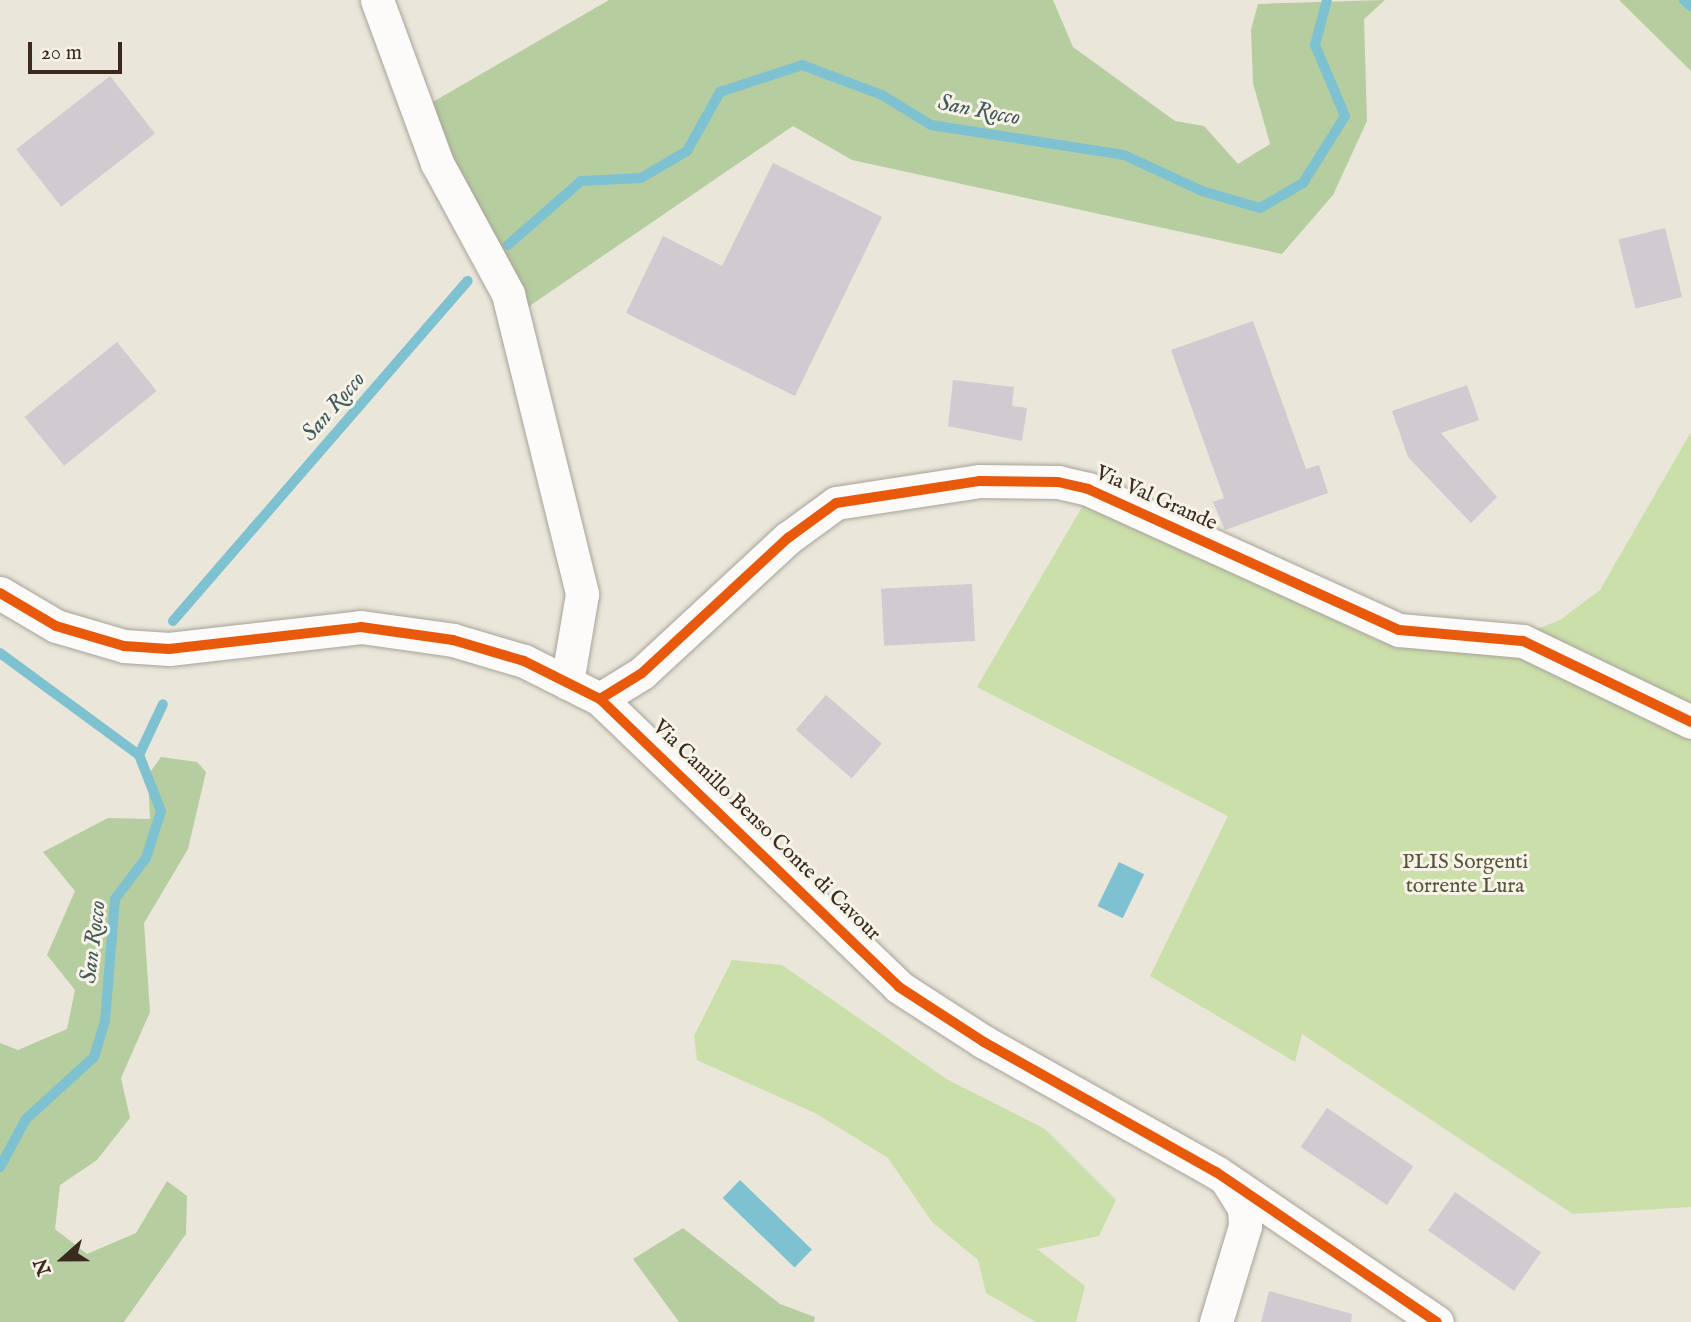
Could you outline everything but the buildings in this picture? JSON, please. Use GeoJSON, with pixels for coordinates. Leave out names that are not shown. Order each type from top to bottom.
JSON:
{"type":"FeatureCollection","features":[{"type":"Feature","properties":{"kind":"street"},"geometry":{"type":"LineString","coordinates":[[377,0],[437,163],[511,307],[583,594],[567,683]]}},
{"type":"Feature","properties":{"kind":"street","name":"Via Val Grande"},"geometry":{"type":"LineString","coordinates":[[600,699],[642,673],[788,538],[836,503],[981,481],[1045,482],[1088,489],[1399,629],[1523,641],[1691,722]]}},
{"type":"Feature","properties":{"kind":"street","name":"Via Camillo Benso Conte di Cavour"},"geometry":{"type":"LineString","coordinates":[[0,593],[56,626],[124,646],[169,649],[361,627],[453,640],[524,662],[600,699],[899,987],[1228,1182],[1437,1322]]}},
{"type":"Feature","properties":{"kind":"street"},"geometry":{"type":"LineString","coordinates":[[1216,1322],[1245,1226],[1244,1208],[1228,1182]]}},
{"type":"Feature","properties":{"kind":"green space"},"geometry":{"type":"Polygon","coordinates":[[[609,0],[1053,0],[1073,47],[1175,121],[1204,126],[1238,164],[1270,144],[1253,83],[1251,30],[1258,4],[1385,0],[1364,19],[1367,121],[1333,195],[1282,254],[852,160],[793,126],[528,307],[419,110],[609,0]]]}},
{"type":"Feature","properties":{"kind":"green space"},"geometry":{"type":"Polygon","coordinates":[[[1619,0],[1691,0],[1691,71],[1619,0]]]}},
{"type":"Feature","properties":{"kind":"green space","name":"PLIS Sorgenti torrente Lura"},"geometry":{"type":"Polygon","coordinates":[[[1691,432],[1691,1207],[1573,1214],[1302,1034],[1295,1062],[1150,976],[1228,816],[977,687],[1085,502],[1126,512],[1376,640],[1412,647],[1532,631],[1560,620],[1600,590],[1691,432]]]}},
{"type":"Feature","properties":{"kind":"green space"},"geometry":{"type":"Polygon","coordinates":[[[161,757],[197,762],[206,772],[188,849],[144,923],[150,1012],[121,1078],[130,1118],[97,1160],[60,1185],[55,1229],[87,1254],[136,1233],[167,1181],[187,1196],[186,1234],[124,1322],[0,1322],[0,1043],[18,1050],[67,1029],[75,990],[47,955],[75,891],[43,852],[108,818],[150,819],[148,775],[161,757]]]}},
{"type":"Feature","properties":{"kind":"green space"},"geometry":{"type":"Polygon","coordinates":[[[732,960],[782,965],[948,1080],[1045,1129],[1116,1200],[1099,1236],[1037,1249],[1085,1286],[1076,1322],[1036,1322],[986,1293],[978,1260],[932,1222],[888,1158],[817,1114],[697,1060],[694,1036],[732,960]]]}},
{"type":"Feature","properties":{"kind":"green space"},"geometry":{"type":"Polygon","coordinates":[[[683,1228],[780,1304],[815,1317],[814,1322],[679,1322],[633,1259],[683,1228]]]}},
{"type":"Feature","properties":{"kind":"water"},"geometry":{"type":"Polygon","coordinates":[[[1119,862],[1144,874],[1123,918],[1098,906],[1119,862]]]}},
{"type":"Feature","properties":{"kind":"water"},"geometry":{"type":"Polygon","coordinates":[[[740,1180],[812,1249],[795,1267],[723,1198],[740,1180]]]}},
{"type":"Feature","properties":{"kind":"waterway","name":"San Rocco"},"geometry":{"type":"LineString","coordinates":[[508,245],[581,181],[641,178],[687,151],[720,92],[802,65],[882,95],[931,125],[1124,155],[1202,191],[1260,208],[1303,183],[1345,116],[1315,45],[1327,0]]}},
{"type":"Feature","properties":{"kind":"waterway","name":"San Rocco"},"geometry":{"type":"LineString","coordinates":[[1684,0],[1691,6]]}},
{"type":"Feature","properties":{"kind":"waterway","name":"San Rocco"},"geometry":{"type":"LineString","coordinates":[[173,621],[468,281]]}},
{"type":"Feature","properties":{"kind":"waterway"},"geometry":{"type":"LineString","coordinates":[[0,653],[139,755]]}},
{"type":"Feature","properties":{"kind":"waterway","name":"San Rocco"},"geometry":{"type":"LineString","coordinates":[[0,1167],[26,1119],[94,1057],[105,1021],[115,899],[146,858],[161,811],[139,755],[163,704]]}},
{"type":"Feature","properties":{"kind":"cycle path"},"geometry":{"type":"LineString","coordinates":[[600,699],[642,673],[788,538],[836,503],[980,481],[1058,482],[1088,489],[1399,630],[1523,641],[1691,722]]}},
{"type":"Feature","properties":{"kind":"cycle path"},"geometry":{"type":"LineString","coordinates":[[0,593],[56,626],[124,646],[169,649],[361,627],[453,640],[524,661],[600,699],[899,987],[984,1042],[1216,1172],[1437,1322]]}}]}
